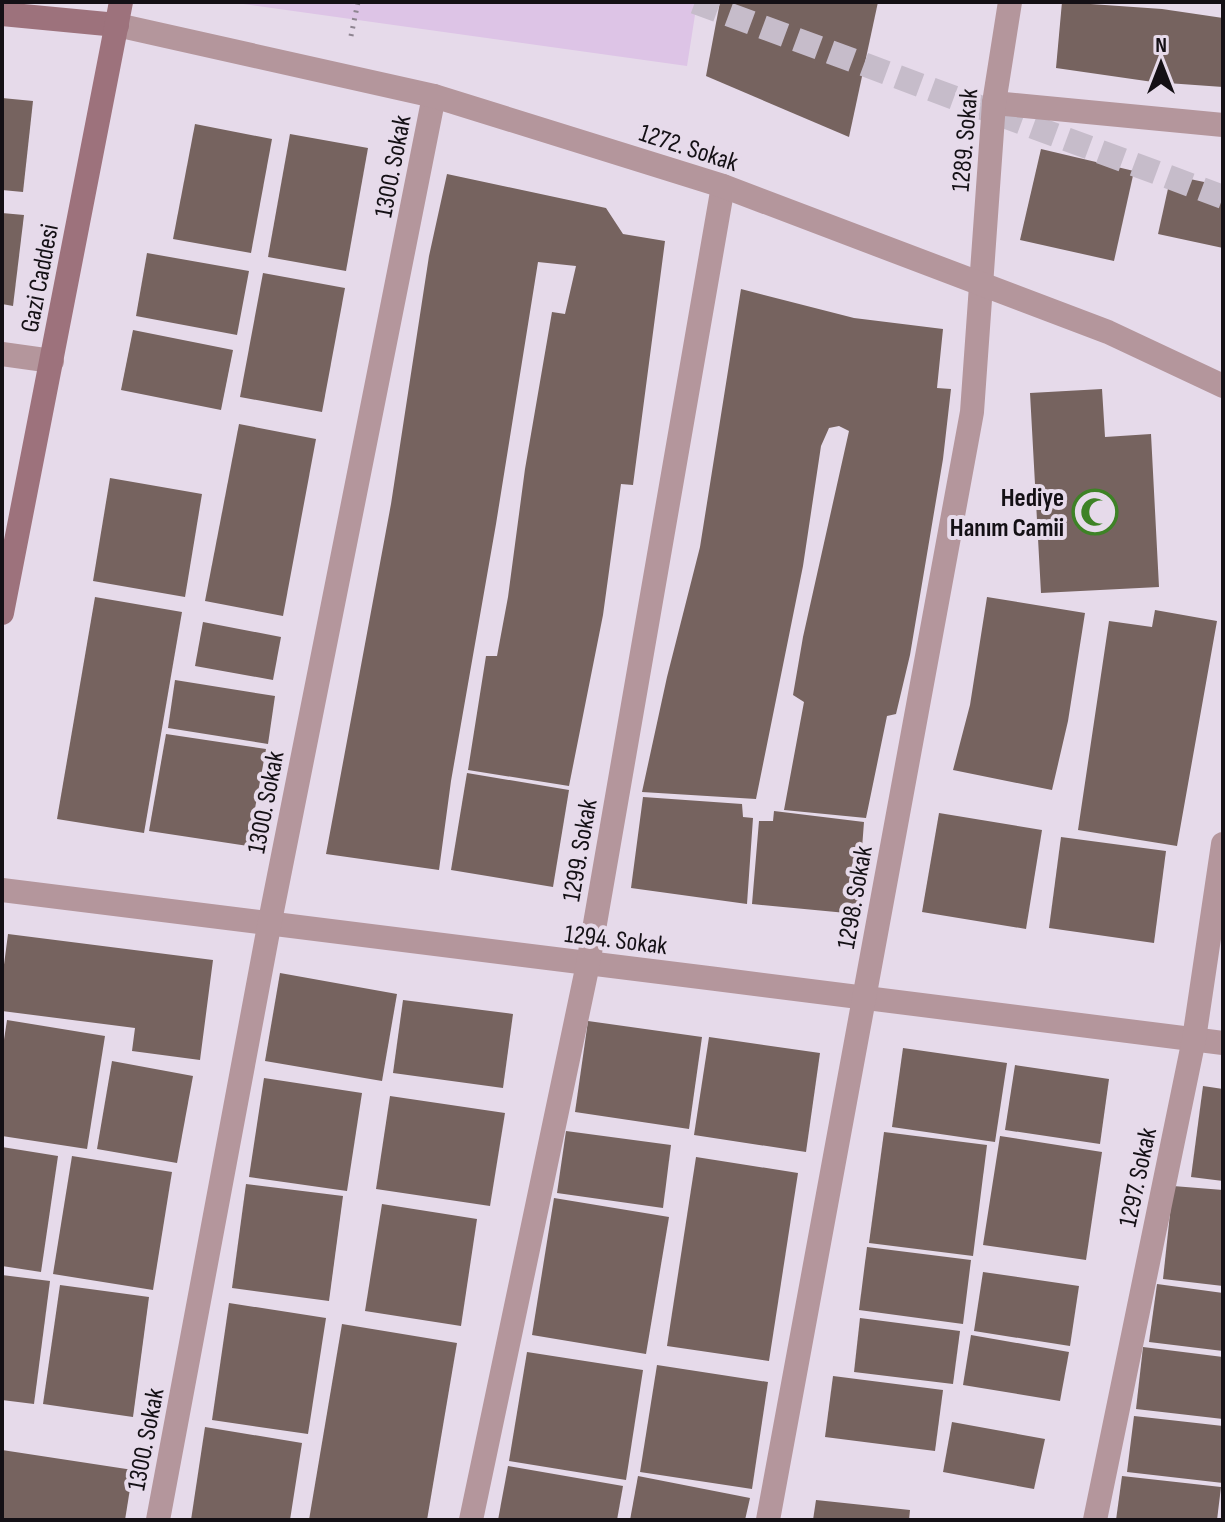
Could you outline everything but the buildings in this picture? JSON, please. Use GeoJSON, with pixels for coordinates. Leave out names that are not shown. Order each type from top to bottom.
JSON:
{"type":"FeatureCollection","features":[{"type":"Feature","properties":{"kind":"main road"},"geometry":{"type":"LineString","coordinates":[[2,14],[119,14]]}},
{"type":"Feature","properties":{"kind":"main road","name":"Gazi Caddesi"},"geometry":{"type":"LineString","coordinates":[[2,613],[119,14]]}},
{"type":"Feature","properties":{"kind":"street","name":"1289. Sokak"},"geometry":{"type":"LineString","coordinates":[[980,283],[994,103],[1010,2]]}},
{"type":"Feature","properties":{"kind":"street","name":"1272. Sokak"},"geometry":{"type":"LineString","coordinates":[[119,14],[434,96],[723,186],[1108,332],[1223,386]]}},
{"type":"Feature","properties":{"kind":"street","name":"1300. Sokak"},"geometry":{"type":"LineString","coordinates":[[158,1520],[270,921],[434,96]]}},
{"type":"Feature","properties":{"kind":"street"},"geometry":{"type":"LineString","coordinates":[[994,103],[1223,125]]}},
{"type":"Feature","properties":{"kind":"street","name":"1299. Sokak"},"geometry":{"type":"LineString","coordinates":[[471,1520],[588,964],[723,186]]}},
{"type":"Feature","properties":{"kind":"street","name":"1298. Sokak"},"geometry":{"type":"LineString","coordinates":[[768,1520],[972,412],[980,283]]}},
{"type":"Feature","properties":{"kind":"street"},"geometry":{"type":"LineString","coordinates":[[2,354],[52,361]]}},
{"type":"Feature","properties":{"kind":"street","name":"1297. Sokak"},"geometry":{"type":"LineString","coordinates":[[1095,1520],[1194,1039],[1223,844]]}},
{"type":"Feature","properties":{"kind":"street","name":"1294. Sokak"},"geometry":{"type":"LineString","coordinates":[[2,890],[270,921],[1223,1043]]}},
{"type":"Feature","properties":{"kind":"shaded area"},"geometry":{"type":"Polygon","coordinates":[[[229,2],[697,2],[687,66],[229,2]]]}},
{"type":"Feature","properties":{"kind":"tunnel"},"geometry":{"type":"LineString","coordinates":[[695,2],[1223,197]]}},
{"type":"Feature","properties":{"kind":"place","name":"Hediye Hanım Camii"},"geometry":{"type":"Point","coordinates":[1095,512]}}]}
